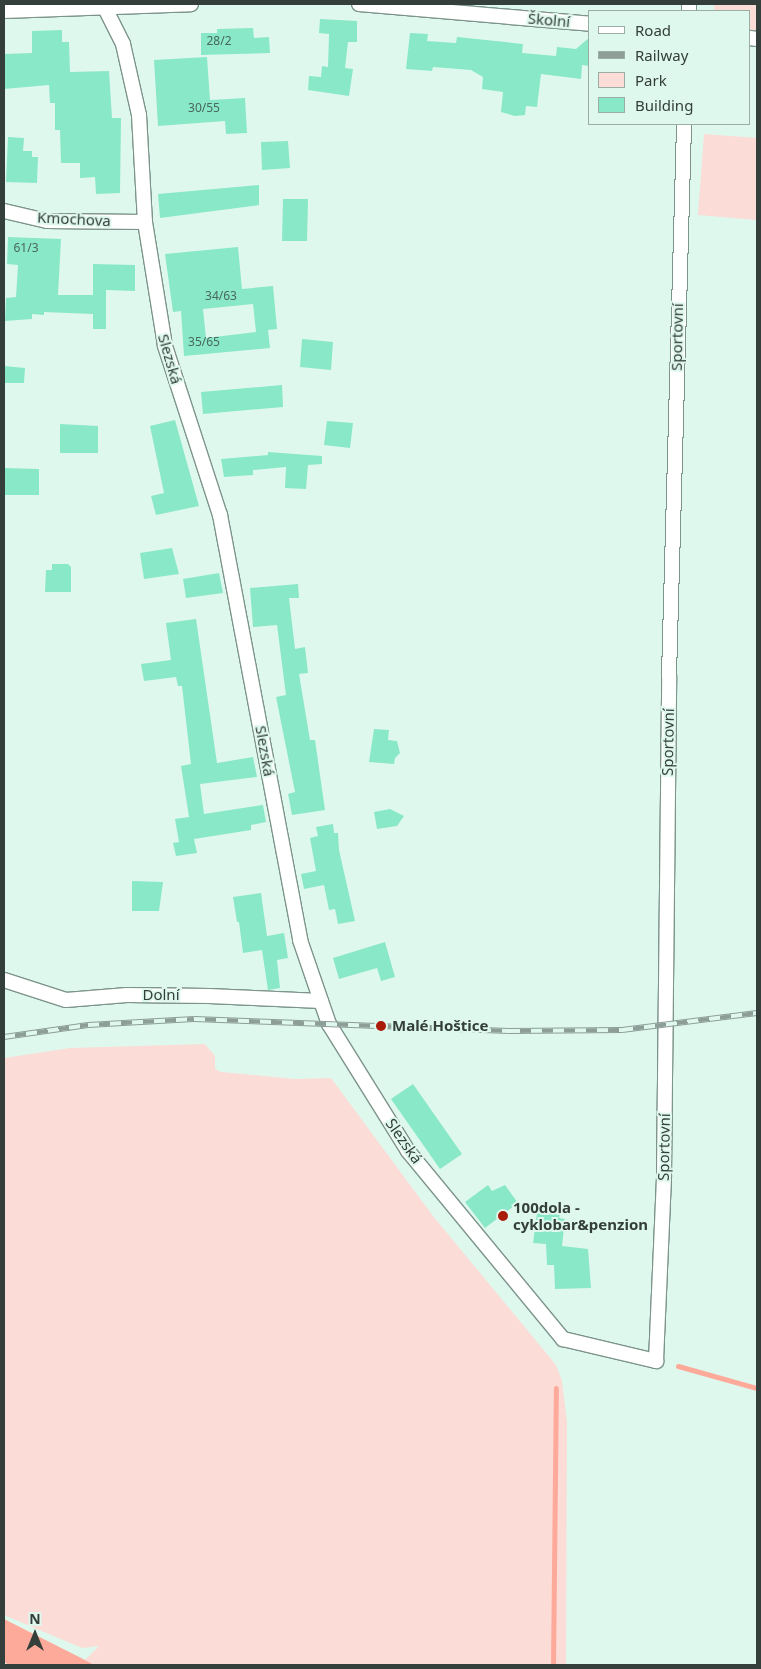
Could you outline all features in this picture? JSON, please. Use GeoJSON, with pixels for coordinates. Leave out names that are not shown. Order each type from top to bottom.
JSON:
{"type":"FeatureCollection","features":[{"type":"Feature","properties":{"kind":"street"},"geometry":{"type":"LineString","coordinates":[[4,11],[104,5],[191,4]]}},
{"type":"Feature","properties":{"kind":"street","name":"Školní"},"geometry":{"type":"LineString","coordinates":[[359,4],[588,24]]}},
{"type":"Feature","properties":{"kind":"street","name":"Slezská"},"geometry":{"type":"LineString","coordinates":[[104,5],[123,44],[140,116],[144,222],[165,346],[220,515],[300,940],[329,1024],[408,1151],[563,1339],[656,1361]]}},
{"type":"Feature","properties":{"kind":"street","name":"Sportovní"},"geometry":{"type":"LineString","coordinates":[[656,1361],[664,1175],[669,666],[684,125]]}},
{"type":"Feature","properties":{"kind":"street","name":"Kmochova"},"geometry":{"type":"LineString","coordinates":[[4,211],[47,220],[144,222]]}},
{"type":"Feature","properties":{"kind":"street","name":"Dolní"},"geometry":{"type":"LineString","coordinates":[[4,980],[66,1000],[127,995],[209,996],[320,1001]]}},
{"type":"Feature","properties":{"kind":"green space"},"geometry":{"type":"Polygon","coordinates":[[[714,4],[757,4],[757,39],[751,38],[751,10],[714,10],[714,4]]]}},
{"type":"Feature","properties":{"kind":"green space"},"geometry":{"type":"Polygon","coordinates":[[[704,134],[757,138],[757,220],[698,215],[704,134]]]}},
{"type":"Feature","properties":{"kind":"green space"},"geometry":{"type":"Polygon","coordinates":[[[205,1044],[215,1056],[215,1069],[221,1072],[295,1079],[331,1078],[433,1216],[556,1365],[562,1381],[567,1422],[566,1665],[94,1665],[85,1660],[99,1646],[82,1648],[4,1615],[4,1058],[70,1048],[205,1044]]]}},
{"type":"Feature","properties":{"kind":"shaded area"},"geometry":{"type":"Polygon","coordinates":[[[4,1619],[94,1665],[9,1665],[4,1662],[4,1619]]]}},
{"type":"Feature","properties":{"kind":"building"},"geometry":{"type":"Polygon","coordinates":[[[320,19],[357,21],[357,42],[348,42],[345,68],[353,69],[349,96],[308,90],[309,76],[321,77],[322,66],[328,67],[329,34],[319,33],[320,19]]]}},
{"type":"Feature","properties":{"kind":"building"},"geometry":{"type":"Polygon","coordinates":[[[253,28],[254,38],[269,37],[270,53],[201,55],[201,33],[217,33],[217,29],[253,28]]]}},
{"type":"Feature","properties":{"kind":"building"},"geometry":{"type":"Polygon","coordinates":[[[62,30],[62,42],[69,42],[70,72],[109,71],[112,118],[121,118],[120,193],[96,194],[95,177],[80,178],[80,163],[61,163],[60,130],[55,130],[55,103],[50,103],[49,85],[4,89],[4,54],[32,53],[32,31],[62,30]]]}},
{"type":"Feature","properties":{"kind":"building"},"geometry":{"type":"Polygon","coordinates":[[[410,33],[428,34],[427,41],[456,43],[457,37],[523,44],[522,53],[556,56],[557,47],[576,49],[588,39],[588,66],[582,65],[581,79],[541,74],[537,107],[526,106],[525,115],[515,116],[501,112],[503,92],[482,89],[483,77],[471,70],[433,67],[432,71],[406,69],[410,33]]]}},
{"type":"Feature","properties":{"kind":"building"},"geometry":{"type":"Polygon","coordinates":[[[207,57],[210,100],[245,98],[247,133],[226,134],[225,121],[158,126],[154,60],[207,57]]]}},
{"type":"Feature","properties":{"kind":"building"},"geometry":{"type":"Polygon","coordinates":[[[8,137],[24,138],[23,151],[32,151],[32,157],[38,157],[37,183],[6,182],[8,137]]]}},
{"type":"Feature","properties":{"kind":"building"},"geometry":{"type":"Polygon","coordinates":[[[288,141],[290,168],[262,170],[261,142],[288,141]]]}},
{"type":"Feature","properties":{"kind":"building"},"geometry":{"type":"Polygon","coordinates":[[[259,185],[259,205],[160,218],[158,194],[259,185]]]}},
{"type":"Feature","properties":{"kind":"building"},"geometry":{"type":"Polygon","coordinates":[[[283,199],[308,199],[307,241],[282,241],[283,199]]]}},
{"type":"Feature","properties":{"kind":"building"},"geometry":{"type":"Polygon","coordinates":[[[8,237],[61,239],[58,295],[93,295],[93,264],[135,265],[135,291],[106,290],[106,329],[93,329],[93,314],[44,312],[44,315],[32,314],[32,319],[5,321],[6,298],[16,297],[18,265],[7,264],[8,237]]]}},
{"type":"Feature","properties":{"kind":"building"},"geometry":{"type":"Polygon","coordinates":[[[238,247],[242,289],[273,286],[277,329],[268,330],[270,348],[184,356],[181,311],[173,312],[165,254],[238,247]],[[253,304],[203,309],[206,338],[256,332],[253,304]]]}},
{"type":"Feature","properties":{"kind":"building"},"geometry":{"type":"Polygon","coordinates":[[[302,339],[333,342],[331,370],[300,367],[302,339]]]}},
{"type":"Feature","properties":{"kind":"building"},"geometry":{"type":"Polygon","coordinates":[[[4,366],[25,368],[24,383],[4,383],[4,366]]]}},
{"type":"Feature","properties":{"kind":"building"},"geometry":{"type":"Polygon","coordinates":[[[282,385],[283,407],[203,414],[201,392],[282,385]]]}},
{"type":"Feature","properties":{"kind":"building"},"geometry":{"type":"Polygon","coordinates":[[[175,420],[199,506],[156,515],[151,496],[164,493],[150,426],[175,420]]]}},
{"type":"Feature","properties":{"kind":"building"},"geometry":{"type":"Polygon","coordinates":[[[327,421],[353,423],[350,448],[324,445],[327,421]]]}},
{"type":"Feature","properties":{"kind":"building"},"geometry":{"type":"Polygon","coordinates":[[[60,424],[98,426],[98,453],[60,453],[60,424]]]}},
{"type":"Feature","properties":{"kind":"building"},"geometry":{"type":"Polygon","coordinates":[[[268,452],[322,456],[322,464],[308,465],[306,489],[285,488],[286,467],[253,470],[253,475],[224,477],[221,459],[268,455],[268,452]]]}},
{"type":"Feature","properties":{"kind":"building"},"geometry":{"type":"Polygon","coordinates":[[[4,468],[39,469],[39,495],[4,495],[4,468]]]}},
{"type":"Feature","properties":{"kind":"building"},"geometry":{"type":"Polygon","coordinates":[[[172,548],[179,574],[144,579],[140,553],[172,548]]]}},
{"type":"Feature","properties":{"kind":"building"},"geometry":{"type":"Polygon","coordinates":[[[52,564],[68,564],[71,567],[71,592],[45,592],[46,570],[52,570],[52,564]]]}},
{"type":"Feature","properties":{"kind":"building"},"geometry":{"type":"Polygon","coordinates":[[[219,573],[223,593],[186,598],[183,579],[219,573]]]}},
{"type":"Feature","properties":{"kind":"building"},"geometry":{"type":"Polygon","coordinates":[[[298,584],[299,598],[289,598],[295,649],[305,647],[308,673],[299,674],[310,740],[315,740],[325,810],[292,815],[288,794],[295,792],[276,697],[286,695],[277,625],[253,627],[250,588],[298,584]]]}},
{"type":"Feature","properties":{"kind":"building"},"geometry":{"type":"Polygon","coordinates":[[[196,619],[217,763],[253,757],[257,777],[200,784],[204,814],[263,805],[266,822],[251,825],[251,830],[194,839],[197,853],[176,856],[173,843],[179,842],[175,819],[189,817],[181,766],[191,764],[182,686],[178,686],[176,677],[144,681],[141,664],[171,660],[166,623],[196,619]]]}},
{"type":"Feature","properties":{"kind":"building"},"geometry":{"type":"Polygon","coordinates":[[[374,729],[389,730],[388,740],[397,741],[400,753],[395,758],[394,764],[369,762],[374,729]]]}},
{"type":"Feature","properties":{"kind":"building"},"geometry":{"type":"Polygon","coordinates":[[[390,809],[404,816],[397,826],[377,829],[374,812],[390,809]]]}},
{"type":"Feature","properties":{"kind":"building"},"geometry":{"type":"Polygon","coordinates":[[[333,824],[334,833],[338,833],[339,850],[355,921],[338,924],[335,909],[329,910],[324,885],[304,889],[301,874],[316,871],[310,838],[318,836],[316,827],[333,824]]]}},
{"type":"Feature","properties":{"kind":"building"},"geometry":{"type":"Polygon","coordinates":[[[132,881],[163,882],[159,911],[132,911],[132,881]]]}},
{"type":"Feature","properties":{"kind":"building"},"geometry":{"type":"Polygon","coordinates":[[[261,893],[267,936],[284,933],[288,958],[277,960],[280,988],[268,990],[262,950],[243,953],[239,922],[237,922],[233,897],[261,893]]]}},
{"type":"Feature","properties":{"kind":"building"},"geometry":{"type":"Polygon","coordinates":[[[385,942],[395,977],[381,981],[377,968],[339,979],[333,958],[385,942]]]}},
{"type":"Feature","properties":{"kind":"building"},"geometry":{"type":"Polygon","coordinates":[[[413,1084],[462,1154],[440,1169],[391,1099],[413,1084]]]}},
{"type":"Feature","properties":{"kind":"building"},"geometry":{"type":"Polygon","coordinates":[[[488,1185],[492,1191],[505,1185],[518,1203],[485,1228],[465,1202],[488,1185]]]}},
{"type":"Feature","properties":{"kind":"building"},"geometry":{"type":"Polygon","coordinates":[[[538,1205],[561,1208],[559,1218],[565,1219],[562,1246],[588,1249],[591,1288],[555,1289],[554,1265],[547,1265],[546,1244],[533,1243],[538,1205]]]}},
{"type":"Feature","properties":{"kind":"waterway"},"geometry":{"type":"LineString","coordinates":[[678,1366],[757,1388]]}},
{"type":"Feature","properties":{"kind":"waterway"},"geometry":{"type":"LineString","coordinates":[[553,1665],[556,1388]]}},
{"type":"Feature","properties":{"kind":"railway"},"geometry":{"type":"LineString","coordinates":[[4,1037],[88,1025],[194,1019],[509,1031],[622,1030],[757,1013]]}},
{"type":"Feature","properties":{"kind":"place","name":"Malé Hoštice"},"geometry":{"type":"Point","coordinates":[381,1026]}},
{"type":"Feature","properties":{"kind":"place","name":"100dola - cyklobar&penzion"},"geometry":{"type":"Point","coordinates":[503,1216]}}]}
